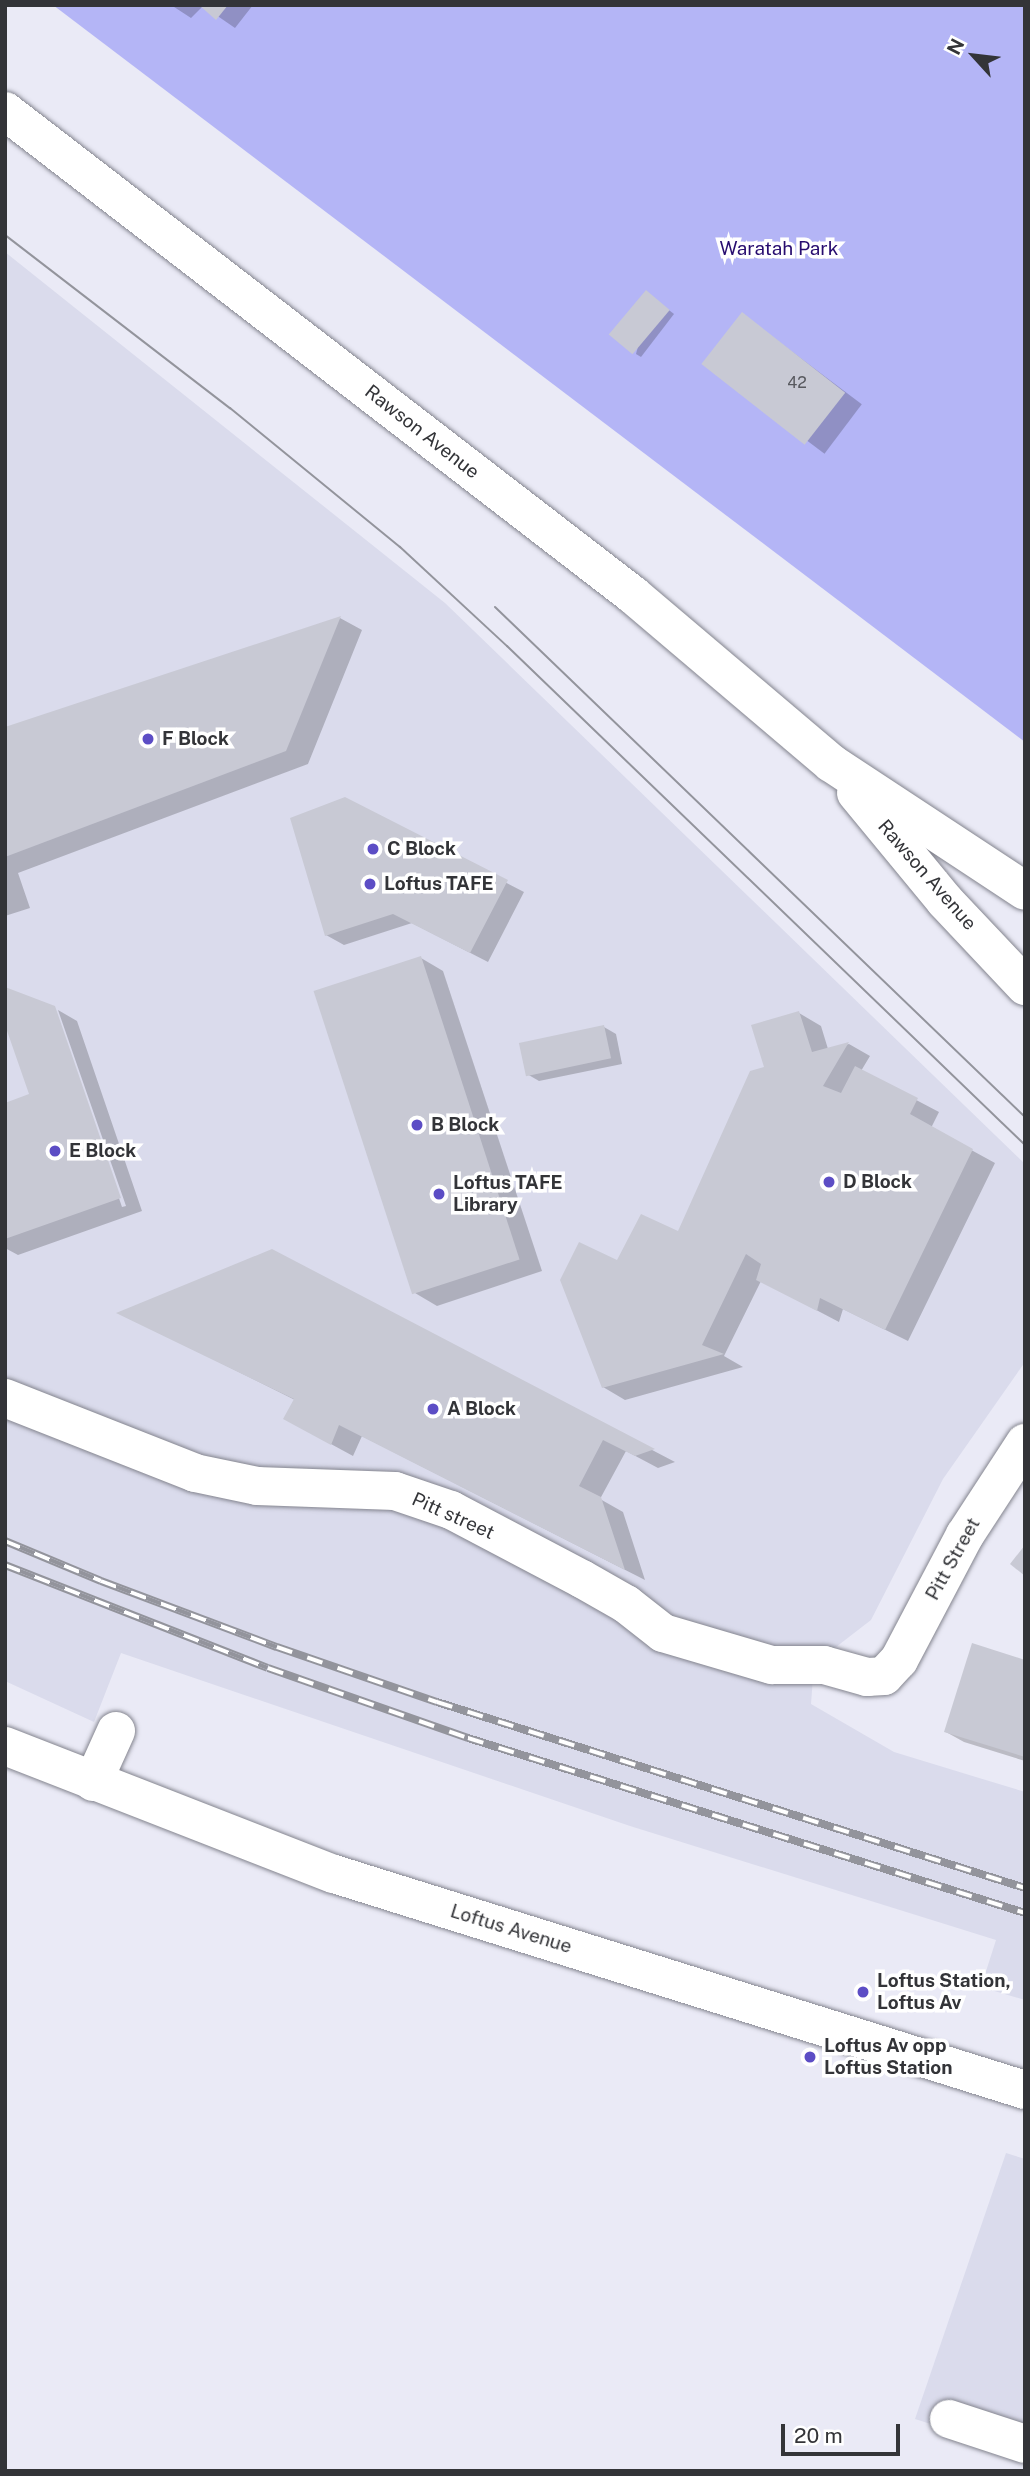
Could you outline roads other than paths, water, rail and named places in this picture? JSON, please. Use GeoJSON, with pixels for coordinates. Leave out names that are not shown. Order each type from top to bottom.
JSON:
{"type":"FeatureCollection","features":[{"type":"Feature","properties":{"kind":"street","name":"Rawson Avenue"},"geometry":{"type":"LineString","coordinates":[[5,111],[634,595],[831,763],[1025,891]]}},
{"type":"Feature","properties":{"kind":"street","name":"Rawson Avenue"},"geometry":{"type":"LineString","coordinates":[[831,763],[945,901],[1025,986]]}},
{"type":"Feature","properties":{"kind":"street","name":"Pitt street"},"geometry":{"type":"LineString","coordinates":[[5,1398],[195,1473],[257,1486],[395,1491],[451,1510],[582,1579],[625,1604],[663,1633],[772,1665],[824,1665],[867,1677],[884,1676]]}},
{"type":"Feature","properties":{"kind":"street","name":"Pitt Street"},"geometry":{"type":"LineString","coordinates":[[884,1676],[899,1660],[977,1514],[1025,1443]]}},
{"type":"Feature","properties":{"kind":"street"},"geometry":{"type":"LineString","coordinates":[[93,1782],[116,1731]]}},
{"type":"Feature","properties":{"kind":"street","name":"Loftus Avenue"},"geometry":{"type":"LineString","coordinates":[[5,1746],[334,1874],[1025,2090]]}},
{"type":"Feature","properties":{"kind":"street"},"geometry":{"type":"LineString","coordinates":[[950,2419],[1025,2444]]}},
{"type":"Feature","properties":{"kind":"tram line"},"geometry":{"type":"LineString","coordinates":[[5,235],[230,408],[400,547],[507,646],[1025,1145]]}},
{"type":"Feature","properties":{"kind":"tram line"},"geometry":{"type":"LineString","coordinates":[[495,607],[1025,1117]]}},
{"type":"Feature","properties":{"kind":"railway"},"geometry":{"type":"LineString","coordinates":[[5,1541],[101,1581],[277,1647],[437,1702],[1025,1888]]}},
{"type":"Feature","properties":{"kind":"railway"},"geometry":{"type":"LineString","coordinates":[[5,1565],[268,1668],[468,1738],[1025,1913]]}},
{"type":"Feature","properties":{"kind":"place","name":"F Block"},"geometry":{"type":"Point","coordinates":[148,739]}},
{"type":"Feature","properties":{"kind":"place","name":"C Block"},"geometry":{"type":"Point","coordinates":[373,849]}},
{"type":"Feature","properties":{"kind":"place","name":"Loftus TAFE"},"geometry":{"type":"Point","coordinates":[370,884]}},
{"type":"Feature","properties":{"kind":"place","name":"B Block"},"geometry":{"type":"Point","coordinates":[417,1125]}},
{"type":"Feature","properties":{"kind":"place","name":"E Block"},"geometry":{"type":"Point","coordinates":[55,1151]}},
{"type":"Feature","properties":{"kind":"place","name":"D Block"},"geometry":{"type":"Point","coordinates":[829,1182]}},
{"type":"Feature","properties":{"kind":"place","name":"Loftus TAFE Library"},"geometry":{"type":"Point","coordinates":[439,1194]}},
{"type":"Feature","properties":{"kind":"place","name":"A Block"},"geometry":{"type":"Point","coordinates":[433,1409]}},
{"type":"Feature","properties":{"kind":"place","name":"Loftus Station, Loftus Av"},"geometry":{"type":"Point","coordinates":[863,1992]}},
{"type":"Feature","properties":{"kind":"place","name":"Loftus Av opp Loftus Station"},"geometry":{"type":"Point","coordinates":[810,2057]}},
{"type":"Feature","properties":{"kind":"park label","name":"Waratah Park"},"geometry":{"type":"Point","coordinates":[779,249]}}]}
